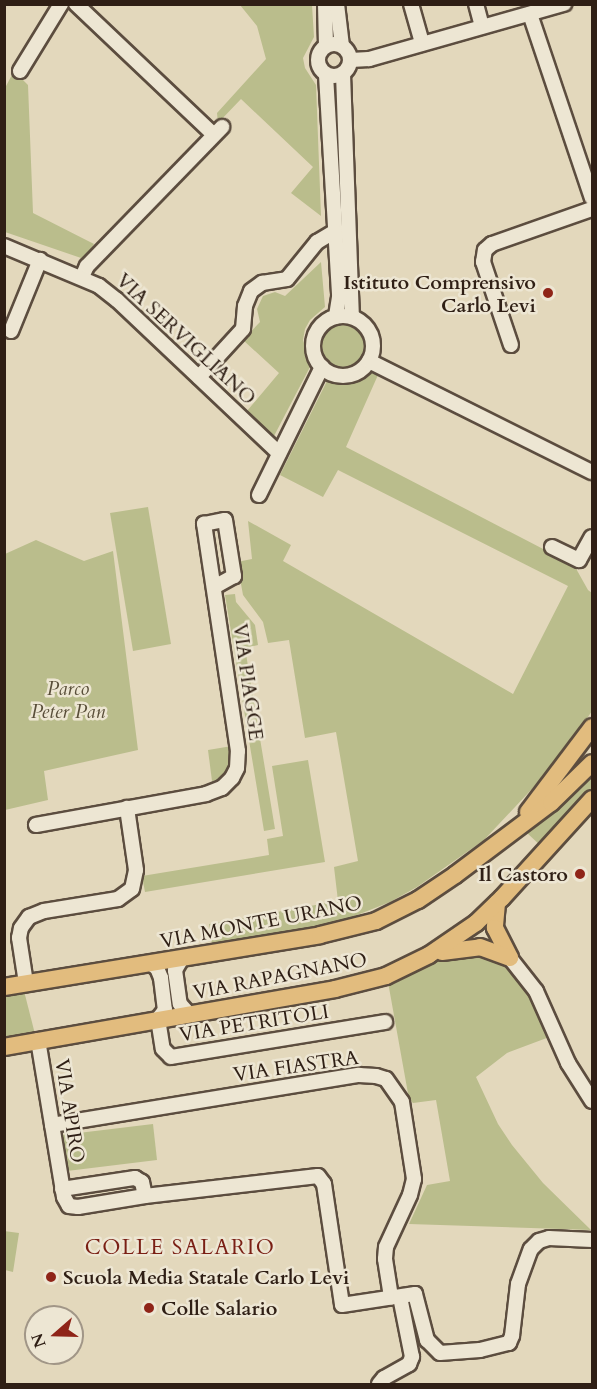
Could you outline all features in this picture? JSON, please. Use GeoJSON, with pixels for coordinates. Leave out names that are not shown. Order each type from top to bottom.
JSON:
{"type":"FeatureCollection","features":[{"type":"Feature","properties":{"kind":"main road"},"geometry":{"type":"LineString","coordinates":[[503,840],[535,804],[592,727]]}},
{"type":"Feature","properties":{"kind":"main road"},"geometry":{"type":"LineString","coordinates":[[503,840],[562,793],[592,763]]}},
{"type":"Feature","properties":{"kind":"main road"},"geometry":{"type":"LineString","coordinates":[[553,843],[592,799]]}},
{"type":"Feature","properties":{"kind":"main road"},"geometry":{"type":"LineString","coordinates":[[553,843],[592,816]]}},
{"type":"Feature","properties":{"kind":"main road","name":"VIA MONTE URANO"},"geometry":{"type":"LineString","coordinates":[[4,987],[181,960],[320,935],[375,921],[426,894],[503,840]]}},
{"type":"Feature","properties":{"kind":"main road","name":"VIA RAPAGNANO"},"geometry":{"type":"LineString","coordinates":[[4,1047],[366,983],[429,955],[463,933],[497,903],[553,843]]}},
{"type":"Feature","properties":{"kind":"main road"},"geometry":{"type":"LineString","coordinates":[[497,903],[495,928],[510,958]]}},
{"type":"Feature","properties":{"kind":"main road"},"geometry":{"type":"LineString","coordinates":[[429,955],[461,947],[480,947],[510,958]]}},
{"type":"Feature","properties":{"kind":"street"},"geometry":{"type":"LineString","coordinates":[[20,71],[61,4]]}},
{"type":"Feature","properties":{"kind":"street"},"geometry":{"type":"LineString","coordinates":[[76,4],[218,131],[87,266],[82,277]]}},
{"type":"Feature","properties":{"kind":"street"},"geometry":{"type":"LineString","coordinates":[[325,4],[326,46]]}},
{"type":"Feature","properties":{"kind":"street"},"geometry":{"type":"LineString","coordinates":[[337,4],[342,46]]}},
{"type":"Feature","properties":{"kind":"street"},"geometry":{"type":"LineString","coordinates":[[411,4],[422,43]]}},
{"type":"Feature","properties":{"kind":"street"},"geometry":{"type":"LineString","coordinates":[[476,4],[482,26]]}},
{"type":"Feature","properties":{"kind":"street"},"geometry":{"type":"LineString","coordinates":[[351,60],[369,59],[530,14],[543,7],[564,4]]}},
{"type":"Feature","properties":{"kind":"street"},"geometry":{"type":"LineString","coordinates":[[530,14],[592,198]]}},
{"type":"Feature","properties":{"kind":"street"},"geometry":{"type":"LineString","coordinates":[[336,317],[339,297],[326,75],[318,63],[319,53],[326,46],[334,44],[342,46],[348,52],[351,60],[344,74],[352,317]]}},
{"type":"Feature","properties":{"kind":"street"},"geometry":{"type":"LineString","coordinates":[[326,75],[333,77],[344,74]]}},
{"type":"Feature","properties":{"kind":"street"},"geometry":{"type":"LineString","coordinates":[[511,345],[484,264],[485,249],[492,244],[592,208]]}},
{"type":"Feature","properties":{"kind":"street"},"geometry":{"type":"LineString","coordinates":[[199,377],[243,329],[246,302],[253,289],[262,283],[287,279],[317,242],[335,231]]}},
{"type":"Feature","properties":{"kind":"street","name":"VIA SERVIGLIANO"},"geometry":{"type":"LineString","coordinates":[[4,246],[99,286],[117,300],[279,453]]}},
{"type":"Feature","properties":{"kind":"street"},"geometry":{"type":"LineString","coordinates":[[11,331],[40,260]]}},
{"type":"Feature","properties":{"kind":"street"},"geometry":{"type":"LineString","coordinates":[[336,317],[352,317],[362,323],[372,337],[372,352],[369,361],[361,369],[346,376],[333,374],[322,367],[314,351],[315,337],[322,325],[336,317]]}},
{"type":"Feature","properties":{"kind":"street"},"geometry":{"type":"LineString","coordinates":[[369,361],[592,472]]}},
{"type":"Feature","properties":{"kind":"street"},"geometry":{"type":"LineString","coordinates":[[259,495],[322,367]]}},
{"type":"Feature","properties":{"kind":"street"},"geometry":{"type":"LineString","coordinates":[[552,547],[579,560],[592,537]]}},
{"type":"Feature","properties":{"kind":"street","name":"VIA PIAGGE"},"geometry":{"type":"LineString","coordinates":[[36,825],[210,793],[227,784],[236,770],[238,751],[214,587]]}},
{"type":"Feature","properties":{"kind":"street"},"geometry":{"type":"LineString","coordinates":[[26,983],[19,938],[21,928],[29,917],[44,911],[118,899],[126,895],[133,887],[136,870],[126,808]]}},
{"type":"Feature","properties":{"kind":"street"},"geometry":{"type":"LineString","coordinates":[[510,958],[536,991],[564,1055],[592,1101]]}},
{"type":"Feature","properties":{"kind":"street"},"geometry":{"type":"LineString","coordinates":[[181,960],[175,972],[180,1004],[189,1014]]}},
{"type":"Feature","properties":{"kind":"street","name":"VIA PETRITOLI"},"geometry":{"type":"LineString","coordinates":[[151,964],[158,970],[165,1007],[164,1015],[158,1019],[163,1050],[169,1056],[385,1022]]}},
{"type":"Feature","properties":{"kind":"street","name":"VIA APIRO"},"geometry":{"type":"LineString","coordinates":[[38,1040],[62,1189]]}},
{"type":"Feature","properties":{"kind":"street","name":"VIA FIASTRA"},"geometry":{"type":"LineString","coordinates":[[52,1125],[359,1075],[386,1079],[402,1102],[414,1179],[410,1195],[386,1247],[385,1259],[412,1357],[409,1364],[379,1384]]}},
{"type":"Feature","properties":{"kind":"street"},"geometry":{"type":"LineString","coordinates":[[145,1196],[142,1182],[135,1178],[62,1189],[66,1204],[73,1207],[145,1196],[320,1176],[324,1186],[342,1305],[395,1298],[411,1293],[417,1296],[427,1340],[437,1352],[458,1353],[505,1345],[511,1339],[517,1289],[531,1249],[539,1241],[549,1238],[592,1240]]}},
{"type":"Feature","properties":{"kind":"green space"},"geometry":{"type":"Polygon","coordinates":[[[240,5],[312,5],[314,37],[303,58],[305,68],[316,85],[321,216],[291,193],[313,167],[241,99],[218,123],[217,113],[266,59],[257,26],[240,5]]]}},
{"type":"Feature","properties":{"kind":"green space"},"geometry":{"type":"Polygon","coordinates":[[[14,71],[28,85],[33,213],[94,244],[84,259],[5,232],[5,88],[14,71]]]}},
{"type":"Feature","properties":{"kind":"green space"},"geometry":{"type":"Polygon","coordinates":[[[321,262],[325,307],[310,320],[303,340],[311,365],[274,436],[247,411],[279,373],[243,340],[260,322],[257,309],[263,296],[275,292],[285,296],[321,262]]]}},
{"type":"Feature","properties":{"kind":"green space"},"geometry":{"type":"Polygon","coordinates":[[[343,325],[358,331],[364,346],[358,361],[343,367],[328,361],[322,346],[328,331],[343,325]]]}},
{"type":"Feature","properties":{"kind":"green space"},"geometry":{"type":"Polygon","coordinates":[[[374,372],[378,375],[346,447],[574,565],[592,593],[592,711],[558,761],[484,840],[417,887],[390,902],[342,921],[212,945],[209,924],[338,901],[334,867],[358,861],[336,732],[305,738],[289,640],[268,643],[263,622],[243,595],[237,562],[252,559],[248,521],[291,545],[283,561],[513,694],[568,586],[338,470],[323,497],[280,475],[327,381],[346,383],[374,372]]]}},
{"type":"Feature","properties":{"kind":"green space"},"geometry":{"type":"Polygon","coordinates":[[[148,507],[171,644],[133,651],[110,513],[148,507]]]}},
{"type":"Feature","properties":{"kind":"green space","name":"Parco Peter Pan"},"geometry":{"type":"Polygon","coordinates":[[[36,540],[84,561],[113,551],[138,750],[44,771],[48,800],[5,810],[5,554],[36,540]]]}},
{"type":"Feature","properties":{"kind":"green space"},"geometry":{"type":"Polygon","coordinates":[[[235,594],[236,602],[255,625],[258,645],[245,648],[275,829],[264,831],[225,595],[235,594]]]}},
{"type":"Feature","properties":{"kind":"green space"},"geometry":{"type":"Polygon","coordinates":[[[232,746],[229,769],[221,779],[212,781],[208,750],[232,746]]]}},
{"type":"Feature","properties":{"kind":"green space"},"geometry":{"type":"Polygon","coordinates":[[[308,760],[325,862],[145,892],[142,876],[269,855],[267,839],[283,836],[272,766],[308,760]]]}},
{"type":"Feature","properties":{"kind":"green space"},"geometry":{"type":"Polygon","coordinates":[[[592,770],[592,789],[542,847],[526,832],[546,817],[592,770]]]}},
{"type":"Feature","properties":{"kind":"green space"},"geometry":{"type":"Polygon","coordinates":[[[495,955],[520,974],[552,1036],[507,1053],[476,1077],[498,1124],[512,1145],[543,1183],[591,1230],[409,1224],[427,1185],[450,1181],[436,1100],[413,1103],[409,1099],[388,982],[443,956],[495,955]]]}},
{"type":"Feature","properties":{"kind":"green space"},"geometry":{"type":"Polygon","coordinates":[[[24,991],[35,1034],[5,1040],[5,995],[24,991]]]}},
{"type":"Feature","properties":{"kind":"green space"},"geometry":{"type":"Polygon","coordinates":[[[153,1124],[157,1160],[67,1171],[62,1135],[153,1124]]]}},
{"type":"Feature","properties":{"kind":"green space"},"geometry":{"type":"Polygon","coordinates":[[[4,1231],[19,1233],[13,1272],[5,1270],[4,1231]]]}},
{"type":"Feature","properties":{"kind":"place","name":"Istituto Comprensivo Carlo Levi"},"geometry":{"type":"Point","coordinates":[548,293]}},
{"type":"Feature","properties":{"kind":"place","name":"Il Castoro"},"geometry":{"type":"Point","coordinates":[580,874]}},
{"type":"Feature","properties":{"kind":"place","name":"Scuola Media Statale Carlo Levi"},"geometry":{"type":"Point","coordinates":[51,1277]}},
{"type":"Feature","properties":{"kind":"place","name":"Colle Salario"},"geometry":{"type":"Point","coordinates":[149,1308]}},
{"type":"Feature","properties":{"kind":"district","name":"COLLE SALARIO"},"geometry":{"type":"Point","coordinates":[180,1248]}}]}
